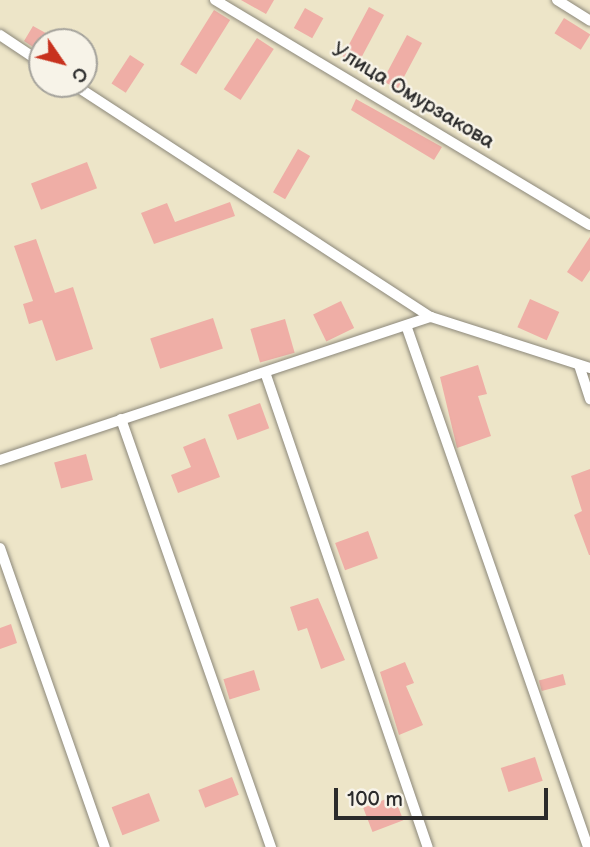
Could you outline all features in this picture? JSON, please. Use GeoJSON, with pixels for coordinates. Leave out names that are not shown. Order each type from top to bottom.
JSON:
{"type":"FeatureCollection","features":[{"type":"Feature","properties":{"kind":"street","name":"Улица Омурзакова"},"geometry":{"type":"LineString","coordinates":[[215,0],[590,225]]}},
{"type":"Feature","properties":{"kind":"street"},"geometry":{"type":"LineString","coordinates":[[557,0],[590,21]]}},
{"type":"Feature","properties":{"kind":"street"},"geometry":{"type":"LineString","coordinates":[[0,35],[28,54]]}},
{"type":"Feature","properties":{"kind":"street"},"geometry":{"type":"LineString","coordinates":[[95,98],[431,317],[584,367],[590,399]]}},
{"type":"Feature","properties":{"kind":"street"},"geometry":{"type":"LineString","coordinates":[[0,460],[121,419],[266,375],[407,328],[431,317]]}},
{"type":"Feature","properties":{"kind":"street"},"geometry":{"type":"LineString","coordinates":[[407,328],[588,847]]}},
{"type":"Feature","properties":{"kind":"street"},"geometry":{"type":"LineString","coordinates":[[266,375],[428,847]]}},
{"type":"Feature","properties":{"kind":"street"},"geometry":{"type":"LineString","coordinates":[[121,419],[271,847]]}},
{"type":"Feature","properties":{"kind":"street"},"geometry":{"type":"LineString","coordinates":[[0,548],[105,847]]}},
{"type":"Feature","properties":{"kind":"building"},"geometry":{"type":"Polygon","coordinates":[[[241,0],[274,0],[266,14],[241,0]]]}},
{"type":"Feature","properties":{"kind":"building"},"geometry":{"type":"Polygon","coordinates":[[[369,7],[384,15],[357,65],[342,57],[369,7]]]}},
{"type":"Feature","properties":{"kind":"building"},"geometry":{"type":"Polygon","coordinates":[[[305,8],[323,18],[312,38],[294,28],[305,8]]]}},
{"type":"Feature","properties":{"kind":"building"},"geometry":{"type":"Polygon","coordinates":[[[214,10],[230,20],[196,74],[180,64],[214,10]]]}},
{"type":"Feature","properties":{"kind":"building"},"geometry":{"type":"Polygon","coordinates":[[[564,18],[590,34],[581,50],[554,33],[564,18]]]}},
{"type":"Feature","properties":{"kind":"building"},"geometry":{"type":"Polygon","coordinates":[[[407,35],[422,43],[398,89],[383,81],[407,35]]]}},
{"type":"Feature","properties":{"kind":"building"},"geometry":{"type":"Polygon","coordinates":[[[257,38],[274,49],[241,100],[224,89],[257,38]]]}},
{"type":"Feature","properties":{"kind":"building"},"geometry":{"type":"Polygon","coordinates":[[[130,55],[144,64],[126,93],[111,84],[130,55]]]}},
{"type":"Feature","properties":{"kind":"building"},"geometry":{"type":"Polygon","coordinates":[[[356,99],[442,147],[434,160],[351,110],[356,99]]]}},
{"type":"Feature","properties":{"kind":"building"},"geometry":{"type":"Polygon","coordinates":[[[298,149],[310,156],[285,199],[273,192],[298,149]]]}},
{"type":"Feature","properties":{"kind":"building"},"geometry":{"type":"Polygon","coordinates":[[[87,162],[97,188],[41,210],[31,184],[87,162]]]}},
{"type":"Feature","properties":{"kind":"building"},"geometry":{"type":"Polygon","coordinates":[[[230,202],[235,216],[154,244],[141,213],[167,203],[175,222],[230,202]]]}},
{"type":"Feature","properties":{"kind":"building"},"geometry":{"type":"Polygon","coordinates":[[[590,237],[590,270],[582,282],[567,272],[590,237]]]}},
{"type":"Feature","properties":{"kind":"building"},"geometry":{"type":"Polygon","coordinates":[[[36,239],[55,293],[73,287],[93,349],[56,361],[42,320],[29,324],[23,304],[33,301],[14,246],[36,239]]]}},
{"type":"Feature","properties":{"kind":"building"},"geometry":{"type":"Polygon","coordinates":[[[530,299],[559,312],[547,340],[517,327],[530,299]]]}},
{"type":"Feature","properties":{"kind":"building"},"geometry":{"type":"Polygon","coordinates":[[[341,301],[354,328],[326,342],[313,315],[341,301]]]}},
{"type":"Feature","properties":{"kind":"building"},"geometry":{"type":"Polygon","coordinates":[[[213,318],[223,348],[160,369],[150,338],[213,318]]]}},
{"type":"Feature","properties":{"kind":"building"},"geometry":{"type":"Polygon","coordinates":[[[285,319],[295,353],[260,363],[250,329],[285,319]]]}},
{"type":"Feature","properties":{"kind":"building"},"geometry":{"type":"Polygon","coordinates":[[[478,365],[487,394],[478,396],[491,436],[457,448],[440,377],[478,365]]]}},
{"type":"Feature","properties":{"kind":"building"},"geometry":{"type":"Polygon","coordinates":[[[260,403],[269,428],[237,440],[228,415],[260,403]]]}},
{"type":"Feature","properties":{"kind":"building"},"geometry":{"type":"Polygon","coordinates":[[[205,438],[220,477],[178,493],[171,475],[191,467],[183,447],[205,438]]]}},
{"type":"Feature","properties":{"kind":"building"},"geometry":{"type":"Polygon","coordinates":[[[86,454],[93,480],[61,489],[54,463],[86,454]]]}},
{"type":"Feature","properties":{"kind":"building"},"geometry":{"type":"Polygon","coordinates":[[[590,469],[589,555],[574,515],[582,511],[571,476],[590,469]]]}},
{"type":"Feature","properties":{"kind":"building"},"geometry":{"type":"Polygon","coordinates":[[[368,531],[378,558],[345,570],[335,543],[368,531]]]}},
{"type":"Feature","properties":{"kind":"building"},"geometry":{"type":"Polygon","coordinates":[[[318,598],[345,660],[321,669],[307,628],[298,631],[290,607],[318,598]]]}},
{"type":"Feature","properties":{"kind":"building"},"geometry":{"type":"Polygon","coordinates":[[[11,624],[17,643],[0,649],[0,628],[11,624]]]}},
{"type":"Feature","properties":{"kind":"building"},"geometry":{"type":"Polygon","coordinates":[[[405,662],[414,683],[406,686],[423,725],[399,735],[380,672],[405,662]]]}},
{"type":"Feature","properties":{"kind":"building"},"geometry":{"type":"Polygon","coordinates":[[[254,670],[260,690],[230,699],[223,679],[254,670]]]}},
{"type":"Feature","properties":{"kind":"building"},"geometry":{"type":"Polygon","coordinates":[[[563,674],[566,685],[542,691],[539,680],[563,674]]]}},
{"type":"Feature","properties":{"kind":"building"},"geometry":{"type":"Polygon","coordinates":[[[535,757],[543,781],[508,792],[501,768],[535,757]]]}},
{"type":"Feature","properties":{"kind":"building"},"geometry":{"type":"Polygon","coordinates":[[[232,777],[239,795],[205,808],[198,790],[232,777]]]}},
{"type":"Feature","properties":{"kind":"building"},"geometry":{"type":"Polygon","coordinates":[[[149,793],[160,821],[122,835],[112,807],[149,793]]]}},
{"type":"Feature","properties":{"kind":"building"},"geometry":{"type":"Polygon","coordinates":[[[394,796],[403,820],[373,832],[363,808],[394,796]]]}}]}
